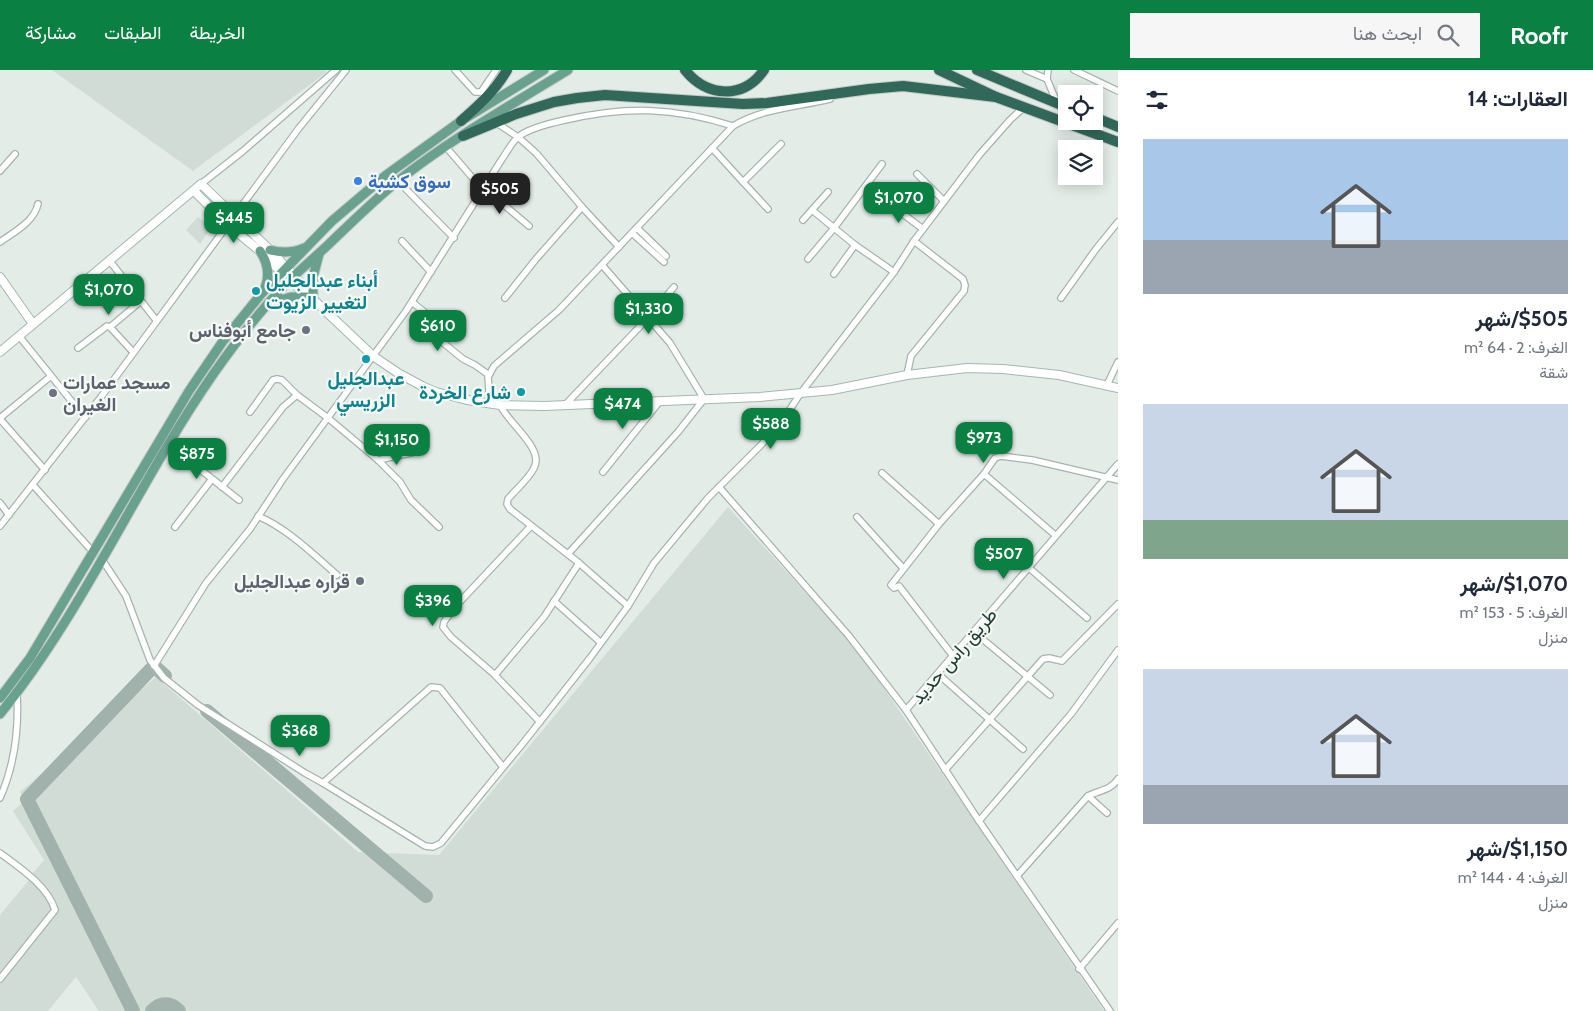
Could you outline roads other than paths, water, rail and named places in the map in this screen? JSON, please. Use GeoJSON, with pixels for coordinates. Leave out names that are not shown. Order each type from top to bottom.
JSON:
{"type":"FeatureCollection","features":[{"type":"Feature","properties":{"kind":"highway"},"geometry":{"type":"LineString","coordinates":[[461,121],[487,97],[501,81],[507,70]]}},
{"type":"Feature","properties":{"kind":"highway"},"geometry":{"type":"LineString","coordinates":[[685,70],[692,79],[703,87],[714,91],[728,92],[751,84],[764,70]]}},
{"type":"Feature","properties":{"kind":"highway"},"geometry":{"type":"LineString","coordinates":[[939,70],[996,97],[1118,142]]}},
{"type":"Feature","properties":{"kind":"highway"},"geometry":{"type":"LineString","coordinates":[[977,70],[1058,103]]}},
{"type":"Feature","properties":{"kind":"highway"},"geometry":{"type":"LineString","coordinates":[[992,70],[1016,86]]}},
{"type":"Feature","properties":{"kind":"highway"},"geometry":{"type":"LineString","coordinates":[[463,136],[495,122],[554,102],[577,98],[630,96],[743,104],[767,103],[903,86],[996,97]]}},
{"type":"Feature","properties":{"kind":"highway"},"geometry":{"type":"LineString","coordinates":[[1103,121],[1118,127]]}},
{"type":"Feature","properties":{"kind":"main road"},"geometry":{"type":"LineString","coordinates":[[0,698],[30,658],[199,376],[238,322],[262,293],[332,221],[385,176],[461,121],[544,70]]}},
{"type":"Feature","properties":{"kind":"main road"},"geometry":{"type":"LineString","coordinates":[[0,714],[37,665],[168,444],[215,372],[269,304],[292,278],[364,210],[398,181],[446,147],[568,70]]}},
{"type":"Feature","properties":{"kind":"main road"},"geometry":{"type":"LineString","coordinates":[[270,250],[286,253],[302,249],[308,245]]}},
{"type":"Feature","properties":{"kind":"main road"},"geometry":{"type":"LineString","coordinates":[[260,251],[268,268],[267,281],[262,293]]}},
{"type":"Feature","properties":{"kind":"main road"},"geometry":{"type":"LineString","coordinates":[[269,304],[291,297],[312,298],[314,271],[320,253]]}},
{"type":"Feature","properties":{"kind":"street"},"geometry":{"type":"LineString","coordinates":[[0,352],[243,151],[336,70]]}},
{"type":"Feature","properties":{"kind":"street"},"geometry":{"type":"LineString","coordinates":[[0,526],[85,418],[299,128],[346,70]]}},
{"type":"Feature","properties":{"kind":"street"},"geometry":{"type":"LineString","coordinates":[[455,70],[475,92],[481,92],[496,70]]}},
{"type":"Feature","properties":{"kind":"street"},"geometry":{"type":"LineString","coordinates":[[1026,70],[1047,79]]}},
{"type":"Feature","properties":{"kind":"street"},"geometry":{"type":"LineString","coordinates":[[1048,70],[1047,79],[1058,98]]}},
{"type":"Feature","properties":{"kind":"street"},"geometry":{"type":"LineString","coordinates":[[1075,70],[1118,91]]}},
{"type":"Feature","properties":{"kind":"street"},"geometry":{"type":"LineString","coordinates":[[490,404],[488,384],[489,375],[494,366],[559,310],[733,126],[746,118],[767,111],[809,104],[851,92]]}},
{"type":"Feature","properties":{"kind":"street"},"geometry":{"type":"LineString","coordinates":[[101,558],[126,596],[154,666],[164,678],[198,705],[305,773],[426,846],[433,848],[441,843],[540,722],[628,606],[654,563],[690,518],[719,486],[761,446],[785,417],[800,394],[894,272],[914,242],[980,154],[1010,120],[1024,108]]}},
{"type":"Feature","properties":{"kind":"street"},"geometry":{"type":"LineString","coordinates":[[154,666],[206,584],[258,516],[412,302],[518,137],[556,122],[586,115],[631,110],[678,112],[705,117],[733,126]]}},
{"type":"Feature","properties":{"kind":"street"},"geometry":{"type":"LineString","coordinates":[[495,122],[518,137],[536,153],[619,247]]}},
{"type":"Feature","properties":{"kind":"street"},"geometry":{"type":"LineString","coordinates":[[743,182],[781,144]]}},
{"type":"Feature","properties":{"kind":"street"},"geometry":{"type":"LineString","coordinates":[[446,147],[484,189],[530,226]]}},
{"type":"Feature","properties":{"kind":"street"},"geometry":{"type":"LineString","coordinates":[[712,148],[768,209]]}},
{"type":"Feature","properties":{"kind":"street"},"geometry":{"type":"LineString","coordinates":[[0,171],[15,154]]}},
{"type":"Feature","properties":{"kind":"street"},"geometry":{"type":"LineString","coordinates":[[808,259],[882,164]]}},
{"type":"Feature","properties":{"kind":"street"},"geometry":{"type":"LineString","coordinates":[[917,174],[944,201]]}},
{"type":"Feature","properties":{"kind":"street"},"geometry":{"type":"LineString","coordinates":[[398,181],[454,238]]}},
{"type":"Feature","properties":{"kind":"street"},"geometry":{"type":"LineString","coordinates":[[201,184],[270,250],[284,270]]}},
{"type":"Feature","properties":{"kind":"street"},"geometry":{"type":"LineString","coordinates":[[194,191],[228,225],[284,270],[373,356],[404,376],[436,392],[467,400],[500,405],[565,405],[800,394],[839,389],[907,374],[967,368],[1003,369],[1059,375],[1118,388]]}},
{"type":"Feature","properties":{"kind":"street"},"geometry":{"type":"LineString","coordinates":[[803,220],[828,192]]}},
{"type":"Feature","properties":{"kind":"street"},"geometry":{"type":"LineString","coordinates":[[887,202],[923,230]]}},
{"type":"Feature","properties":{"kind":"street"},"geometry":{"type":"LineString","coordinates":[[0,242],[30,219],[37,210],[38,204]]}},
{"type":"Feature","properties":{"kind":"street"},"geometry":{"type":"LineString","coordinates":[[505,298],[536,259],[582,207]]}},
{"type":"Feature","properties":{"kind":"street"},"geometry":{"type":"LineString","coordinates":[[812,210],[855,245],[894,272]]}},
{"type":"Feature","properties":{"kind":"street"},"geometry":{"type":"LineString","coordinates":[[1060,298],[1118,222]]}},
{"type":"Feature","properties":{"kind":"street"},"geometry":{"type":"LineString","coordinates":[[637,228],[666,256]]}},
{"type":"Feature","properties":{"kind":"street"},"geometry":{"type":"LineString","coordinates":[[632,233],[664,262]]}},
{"type":"Feature","properties":{"kind":"street"},"geometry":{"type":"LineString","coordinates":[[402,241],[431,272]]}},
{"type":"Feature","properties":{"kind":"street"},"geometry":{"type":"LineString","coordinates":[[907,374],[911,356],[964,291],[965,285],[963,279],[914,242]]}},
{"type":"Feature","properties":{"kind":"street"},"geometry":{"type":"LineString","coordinates":[[834,274],[855,245]]}},
{"type":"Feature","properties":{"kind":"street"},"geometry":{"type":"LineString","coordinates":[[109,260],[156,320]]}},
{"type":"Feature","properties":{"kind":"street"},"geometry":{"type":"LineString","coordinates":[[602,265],[670,344],[704,399]]}},
{"type":"Feature","properties":{"kind":"street"},"geometry":{"type":"LineString","coordinates":[[0,277],[33,324]]}},
{"type":"Feature","properties":{"kind":"street"},"geometry":{"type":"LineString","coordinates":[[565,405],[648,318],[674,287]]}},
{"type":"Feature","properties":{"kind":"street"},"geometry":{"type":"LineString","coordinates":[[78,348],[141,302]]}},
{"type":"Feature","properties":{"kind":"street"},"geometry":{"type":"LineString","coordinates":[[412,302],[433,319],[437,336],[441,341],[463,359],[475,364],[489,375]]}},
{"type":"Feature","properties":{"kind":"street"},"geometry":{"type":"LineString","coordinates":[[110,326],[133,352]]}},
{"type":"Feature","properties":{"kind":"street"},"geometry":{"type":"LineString","coordinates":[[19,336],[85,418]]}},
{"type":"Feature","properties":{"kind":"street"},"geometry":{"type":"LineString","coordinates":[[1107,385],[1118,362]]}},
{"type":"Feature","properties":{"kind":"street"},"geometry":{"type":"LineString","coordinates":[[45,470],[0,419],[51,376]]}},
{"type":"Feature","properties":{"kind":"street"},"geometry":{"type":"LineString","coordinates":[[250,412],[275,379],[282,380],[297,395],[378,460],[400,482],[410,500],[439,527]]}},
{"type":"Feature","properties":{"kind":"street"},"geometry":{"type":"LineString","coordinates":[[222,487],[283,407],[297,395]]}},
{"type":"Feature","properties":{"kind":"street"},"geometry":{"type":"LineString","coordinates":[[568,554],[678,432],[704,399]]}},
{"type":"Feature","properties":{"kind":"street"},"geometry":{"type":"LineString","coordinates":[[603,472],[660,402]]}},
{"type":"Feature","properties":{"kind":"street"},"geometry":{"type":"LineString","coordinates":[[500,405],[503,414],[523,435],[536,455],[533,470],[508,499],[507,504],[510,509],[579,563],[628,606]]}},
{"type":"Feature","properties":{"kind":"street"},"geometry":{"type":"LineString","coordinates":[[168,444],[239,500]]}},
{"type":"Feature","properties":{"kind":"street"},"geometry":{"type":"LineString","coordinates":[[378,460],[410,453]]}},
{"type":"Feature","properties":{"kind":"street"},"geometry":{"type":"LineString","coordinates":[[953,656],[899,586],[892,587],[892,582],[939,524],[984,474],[995,458],[1001,456],[1032,460],[1118,480]]}},
{"type":"Feature","properties":{"kind":"street","name":"طريق راس حديد"},"geometry":{"type":"LineString","coordinates":[[906,710],[1118,464]]}},
{"type":"Feature","properties":{"kind":"street"},"geometry":{"type":"LineString","coordinates":[[882,473],[939,524]]}},
{"type":"Feature","properties":{"kind":"street"},"geometry":{"type":"LineString","coordinates":[[984,474],[1055,535]]}},
{"type":"Feature","properties":{"kind":"street"},"geometry":{"type":"LineString","coordinates":[[175,527],[212,479]]}},
{"type":"Feature","properties":{"kind":"street"},"geometry":{"type":"LineString","coordinates":[[34,484],[93,552]]}},
{"type":"Feature","properties":{"kind":"street"},"geometry":{"type":"LineString","coordinates":[[719,486],[849,636],[906,710],[978,821],[1110,1011]]}},
{"type":"Feature","properties":{"kind":"street"},"geometry":{"type":"LineString","coordinates":[[0,503],[9,515]]}},
{"type":"Feature","properties":{"kind":"street"},"geometry":{"type":"LineString","coordinates":[[258,516],[272,522],[337,575]]}},
{"type":"Feature","properties":{"kind":"street"},"geometry":{"type":"LineString","coordinates":[[857,517],[903,568]]}},
{"type":"Feature","properties":{"kind":"street"},"geometry":{"type":"LineString","coordinates":[[531,526],[454,608],[444,622],[443,627],[450,637],[495,675],[540,722]]}},
{"type":"Feature","properties":{"kind":"street"},"geometry":{"type":"LineString","coordinates":[[495,675],[544,617],[579,563]]}},
{"type":"Feature","properties":{"kind":"street"},"geometry":{"type":"LineString","coordinates":[[1028,568],[1087,618]]}},
{"type":"Feature","properties":{"kind":"street"},"geometry":{"type":"LineString","coordinates":[[554,601],[600,642]]}},
{"type":"Feature","properties":{"kind":"street"},"geometry":{"type":"LineString","coordinates":[[945,770],[1044,659],[1062,661],[1118,604]]}},
{"type":"Feature","properties":{"kind":"street"},"geometry":{"type":"LineString","coordinates":[[974,632],[1050,694]]}},
{"type":"Feature","properties":{"kind":"street"},"geometry":{"type":"LineString","coordinates":[[978,821],[1071,714],[1118,650]]}},
{"type":"Feature","properties":{"kind":"street"},"geometry":{"type":"LineString","coordinates":[[938,674],[1022,749]]}},
{"type":"Feature","properties":{"kind":"street"},"geometry":{"type":"LineString","coordinates":[[323,783],[431,687],[435,686],[440,688],[503,767]]}},
{"type":"Feature","properties":{"kind":"street"},"geometry":{"type":"LineString","coordinates":[[0,798],[17,742],[18,714],[16,694]]}},
{"type":"Feature","properties":{"kind":"street"},"geometry":{"type":"LineString","coordinates":[[1017,876],[1088,796],[1097,791],[1110,788],[1118,779]]}},
{"type":"Feature","properties":{"kind":"street"},"geometry":{"type":"LineString","coordinates":[[1088,796],[1107,813]]}},
{"type":"Feature","properties":{"kind":"street"},"geometry":{"type":"LineString","coordinates":[[0,852],[32,878],[55,910],[0,978]]}},
{"type":"Feature","properties":{"kind":"street"},"geometry":{"type":"LineString","coordinates":[[1080,969],[1118,923]]}},
{"type":"Feature","properties":{"kind":"place","name":"سوق كشبة"},"geometry":{"type":"Point","coordinates":[358,181]}},
{"type":"Feature","properties":{"kind":"place","name":"أبناء عبدالجليل لتغيير الزيوت"},"geometry":{"type":"Point","coordinates":[256,291]}},
{"type":"Feature","properties":{"kind":"place","name":"جامع أبوفناس"},"geometry":{"type":"Point","coordinates":[306,330]}},
{"type":"Feature","properties":{"kind":"place","name":"عبدالجليل الزريسي"},"geometry":{"type":"Point","coordinates":[366,359]}},
{"type":"Feature","properties":{"kind":"place","name":"شارع الخردة"},"geometry":{"type":"Point","coordinates":[521,392]}},
{"type":"Feature","properties":{"kind":"place","name":"مسجد عمارات الغيران"},"geometry":{"type":"Point","coordinates":[53,393]}},
{"type":"Feature","properties":{"kind":"place","name":"قراره عبدالجليل"},"geometry":{"type":"Point","coordinates":[360,581]}}]}
